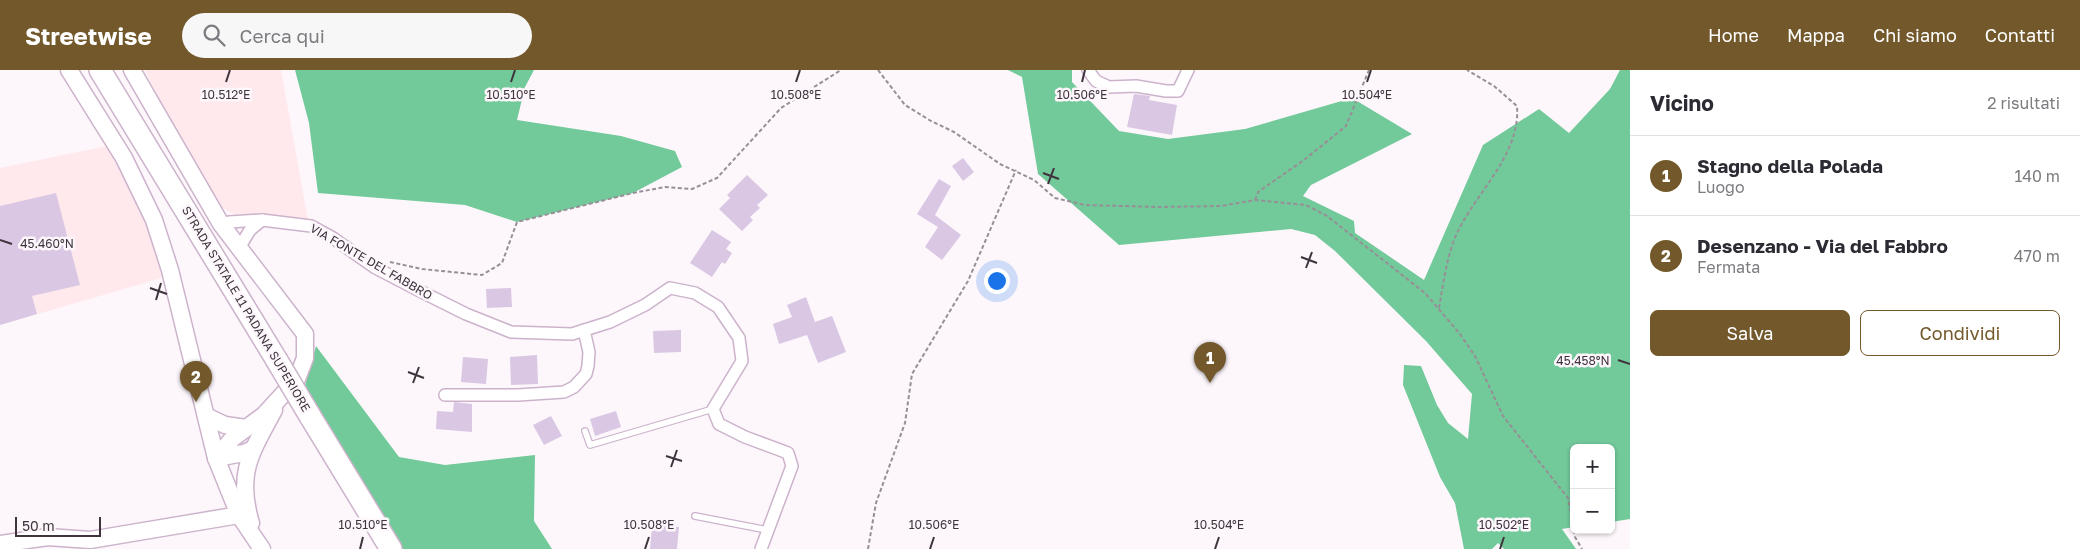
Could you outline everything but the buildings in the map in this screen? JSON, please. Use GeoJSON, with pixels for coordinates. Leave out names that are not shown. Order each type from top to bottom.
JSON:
{"type":"FeatureCollection","features":[{"type":"Feature","properties":{"kind":"highway","name":"STRADA STATALE 11 PADANA SUPERIORE"},"geometry":{"type":"LineString","coordinates":[[100,70],[391,549]]}},
{"type":"Feature","properties":{"kind":"street"},"geometry":{"type":"LineString","coordinates":[[69,70],[124,158],[154,220],[170,270],[216,458],[239,515],[259,544]]}},
{"type":"Feature","properties":{"kind":"street"},"geometry":{"type":"LineString","coordinates":[[132,70],[221,224],[305,334],[305,358],[298,379],[280,400],[264,415],[233,438],[216,458]]}},
{"type":"Feature","properties":{"kind":"street"},"geometry":{"type":"LineString","coordinates":[[1088,70],[1096,81],[1109,87],[1136,86],[1166,92],[1178,90],[1188,70]]}},
{"type":"Feature","properties":{"kind":"street"},"geometry":{"type":"LineString","coordinates":[[239,248],[250,230],[262,220]]}},
{"type":"Feature","properties":{"kind":"street","name":"VIA FONTE DEL FABBRO"},"geometry":{"type":"LineString","coordinates":[[221,224],[262,220],[310,226],[333,238],[374,267],[466,314],[511,332],[572,334],[610,322],[645,305],[670,288],[695,293],[718,307],[739,338],[742,361],[713,408]]}},
{"type":"Feature","properties":{"kind":"street"},"geometry":{"type":"LineString","coordinates":[[445,395],[518,395],[564,392],[574,387],[586,374],[589,352],[584,330]]}},
{"type":"Feature","properties":{"kind":"street"},"geometry":{"type":"LineString","coordinates":[[259,544],[247,510],[244,486],[248,461],[253,449],[280,400]]}},
{"type":"Feature","properties":{"kind":"street"},"geometry":{"type":"LineString","coordinates":[[713,408],[719,424],[746,437],[788,453],[792,466],[761,549]]}},
{"type":"Feature","properties":{"kind":"street"},"geometry":{"type":"LineString","coordinates":[[206,416],[225,425],[246,428]]}},
{"type":"Feature","properties":{"kind":"street"},"geometry":{"type":"LineString","coordinates":[[216,458],[244,454],[253,449]]}},
{"type":"Feature","properties":{"kind":"street"},"geometry":{"type":"LineString","coordinates":[[0,544],[48,537],[90,540],[239,515]]}},
{"type":"Feature","properties":{"kind":"lane"},"geometry":{"type":"LineString","coordinates":[[586,431],[590,445],[713,408]]}},
{"type":"Feature","properties":{"kind":"lane"},"geometry":{"type":"LineString","coordinates":[[695,516],[767,530]]}},
{"type":"Feature","properties":{"kind":"path"},"geometry":{"type":"LineString","coordinates":[[388,261],[422,269],[482,275],[502,263],[517,222],[641,191],[665,187],[692,189],[717,178],[781,108],[841,70]]}},
{"type":"Feature","properties":{"kind":"path"},"geometry":{"type":"LineString","coordinates":[[878,70],[906,104],[931,121],[954,132],[1000,164],[1034,180],[1055,198],[1085,205],[1221,206],[1255,200],[1306,205],[1328,216],[1374,251],[1439,308],[1475,356],[1503,416],[1568,498],[1570,509]]}},
{"type":"Feature","properties":{"kind":"path"},"geometry":{"type":"LineString","coordinates":[[1255,200],[1258,192],[1304,160],[1346,126],[1369,70]]}},
{"type":"Feature","properties":{"kind":"path"},"geometry":{"type":"LineString","coordinates":[[1439,308],[1444,274],[1454,239],[1480,193],[1508,151],[1519,123],[1518,106],[1494,86],[1467,70]]}},
{"type":"Feature","properties":{"kind":"path"},"geometry":{"type":"LineString","coordinates":[[868,549],[876,503],[905,423],[912,374],[968,281],[1016,170]]}},
{"type":"Feature","properties":{"kind":"path"},"geometry":{"type":"LineString","coordinates":[[1575,534],[1582,549]]}},
{"type":"Feature","properties":{"kind":"shaded area"},"geometry":{"type":"Polygon","coordinates":[[[145,70],[281,70],[308,220],[272,215],[234,214],[224,209],[193,176],[145,70]]]}},
{"type":"Feature","properties":{"kind":"shaded area"},"geometry":{"type":"Polygon","coordinates":[[[107,146],[128,178],[147,221],[162,278],[0,325],[0,168],[107,146]]]}},
{"type":"Feature","properties":{"kind":"green space"},"geometry":{"type":"Polygon","coordinates":[[[295,70],[534,70],[525,87],[517,120],[621,136],[675,151],[682,167],[633,193],[517,222],[465,205],[318,193],[309,123],[295,70]]]}},
{"type":"Feature","properties":{"kind":"green space"},"geometry":{"type":"Polygon","coordinates":[[[1008,70],[1072,70],[1072,82],[1119,131],[1168,139],[1245,129],[1352,98],[1412,134],[1311,185],[1303,196],[1354,221],[1355,233],[1424,280],[1483,145],[1539,109],[1569,133],[1610,89],[1620,70],[1630,70],[1630,519],[1615,521],[1615,444],[1570,444],[1570,528],[1562,529],[1576,549],[1504,549],[1498,543],[1492,549],[1464,549],[1455,503],[1440,477],[1403,385],[1404,365],[1421,366],[1437,405],[1448,423],[1468,439],[1472,394],[1426,341],[1335,251],[1315,235],[1291,229],[1119,245],[1038,174],[1022,77],[1008,70]]]}},
{"type":"Feature","properties":{"kind":"green space"},"geometry":{"type":"Polygon","coordinates":[[[316,346],[399,457],[445,465],[535,455],[534,521],[552,549],[399,549],[304,389],[316,346]]]}},
{"type":"Feature","properties":{"kind":"place","name":"Stagno della Polada"},"geometry":{"type":"Point","coordinates":[1210,383]}},
{"type":"Feature","properties":{"kind":"place","name":"Desenzano - Via del Fabbro"},"geometry":{"type":"Point","coordinates":[196,402]}}]}
